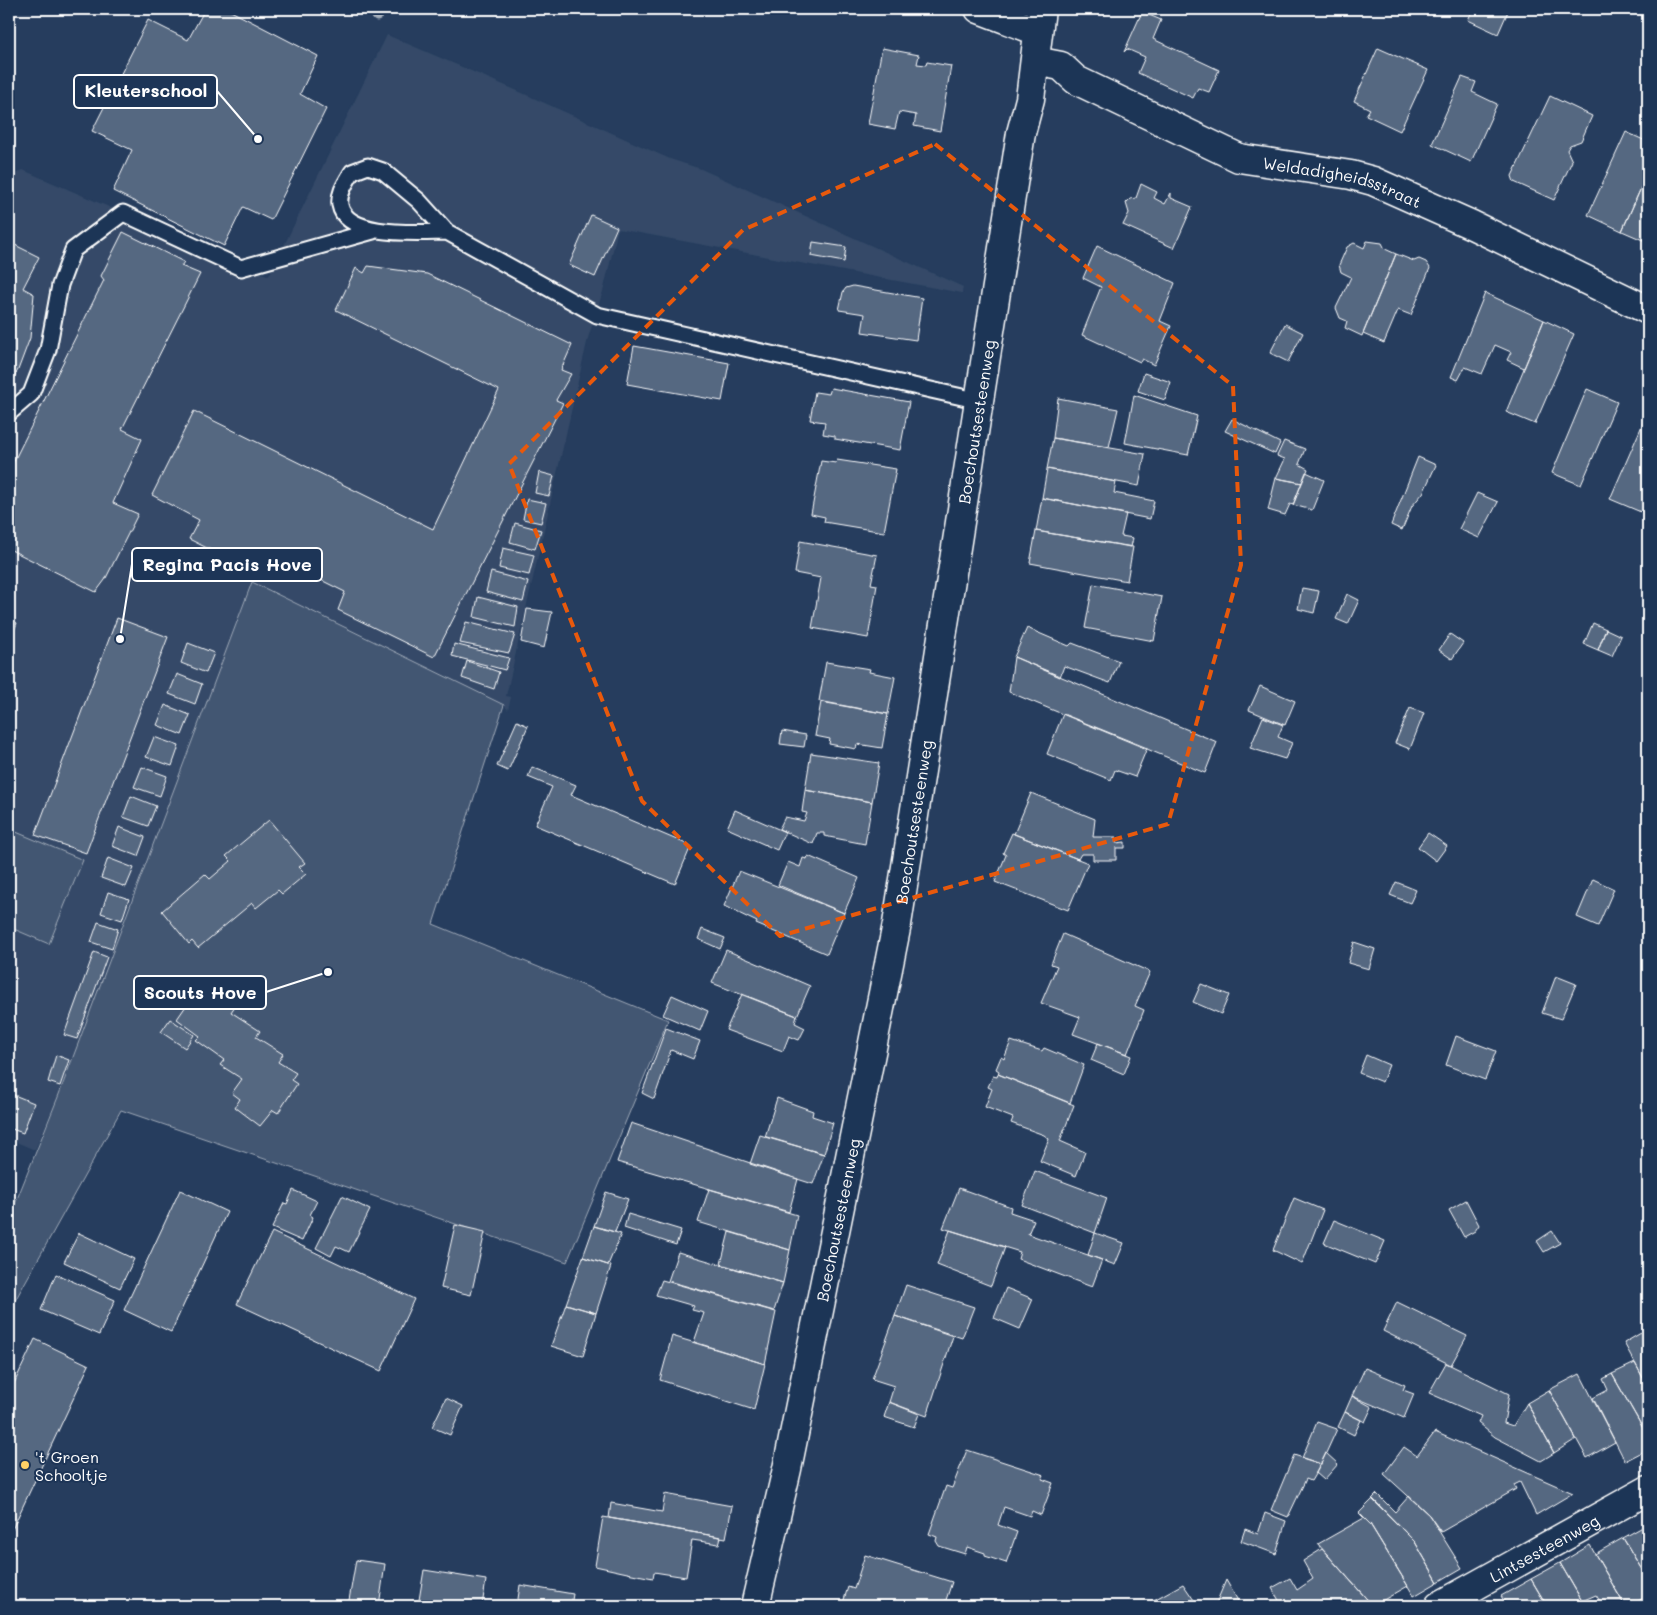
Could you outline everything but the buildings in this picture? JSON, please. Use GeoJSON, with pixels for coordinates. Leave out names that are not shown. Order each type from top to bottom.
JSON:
{"type":"FeatureCollection","features":[{"type":"Feature","properties":{"kind":"street"},"geometry":{"type":"LineString","coordinates":[[980,9],[1043,16]]}},
{"type":"Feature","properties":{"kind":"street","name":"Boechoutsesteenweg"},"geometry":{"type":"LineString","coordinates":[[755,1606],[787,1469],[897,924],[1021,133],[1030,99],[1043,16]]}},
{"type":"Feature","properties":{"kind":"street","name":"Weldadigheidsstraat"},"geometry":{"type":"LineString","coordinates":[[1035,61],[1062,66],[1076,80],[1239,158],[1351,175],[1373,181],[1472,225],[1648,310]]}},
{"type":"Feature","properties":{"kind":"street","name":"Lintsesteenweg"},"geometry":{"type":"LineString","coordinates":[[1439,1606],[1648,1490]]}},
{"type":"Feature","properties":{"kind":"lane"},"geometry":{"type":"LineString","coordinates":[[447,232],[362,228],[346,215],[340,205],[342,190],[352,172],[368,166],[383,171],[402,185],[447,232],[597,315],[980,401]]}},
{"type":"Feature","properties":{"kind":"lane"},"geometry":{"type":"LineString","coordinates":[[9,413],[31,394],[48,350],[60,285],[73,250],[123,213],[241,268],[375,230]]}},
{"type":"Feature","properties":{"kind":"highlighted area"},"geometry":{"type":"Polygon","coordinates":[[[935,144],[1233,386],[1241,565],[1168,824],[780,936],[642,801],[509,464],[743,230],[935,144]]]}},
{"type":"Feature","properties":{"kind":"shaded area"},"geometry":{"type":"Polygon","coordinates":[[[387,35],[670,159],[701,169],[963,287],[962,293],[618,229],[604,288],[588,338],[506,696],[511,697],[508,710],[504,705],[252,582],[58,1097],[35,1150],[9,1139],[9,177],[23,170],[269,276],[387,35]]]}},
{"type":"Feature","properties":{"kind":"shaded area"},"geometry":{"type":"Polygon","coordinates":[[[252,582],[504,705],[433,924],[668,1020],[567,1262],[121,1110],[12,1306],[9,1305],[9,1219],[58,1097],[252,582]]]}},
{"type":"Feature","properties":{"kind":"shaded area"},"geometry":{"type":"Polygon","coordinates":[[[9,829],[83,860],[49,944],[9,927],[9,829]]]}},
{"type":"Feature","properties":{"kind":"waterway"},"geometry":{"type":"LineString","coordinates":[[377,16],[380,9]]}},
{"type":"Feature","properties":{"kind":"place","name":"Kleuterschool"},"geometry":{"type":"Point","coordinates":[258,139]}},
{"type":"Feature","properties":{"kind":"place","name":"Regina Pacis Hove"},"geometry":{"type":"Point","coordinates":[120,639]}},
{"type":"Feature","properties":{"kind":"place","name":"Scouts Hove"},"geometry":{"type":"Point","coordinates":[328,972]}},
{"type":"Feature","properties":{"kind":"place","name":"'t Groen Schooltje"},"geometry":{"type":"Point","coordinates":[25,1465]}}]}
